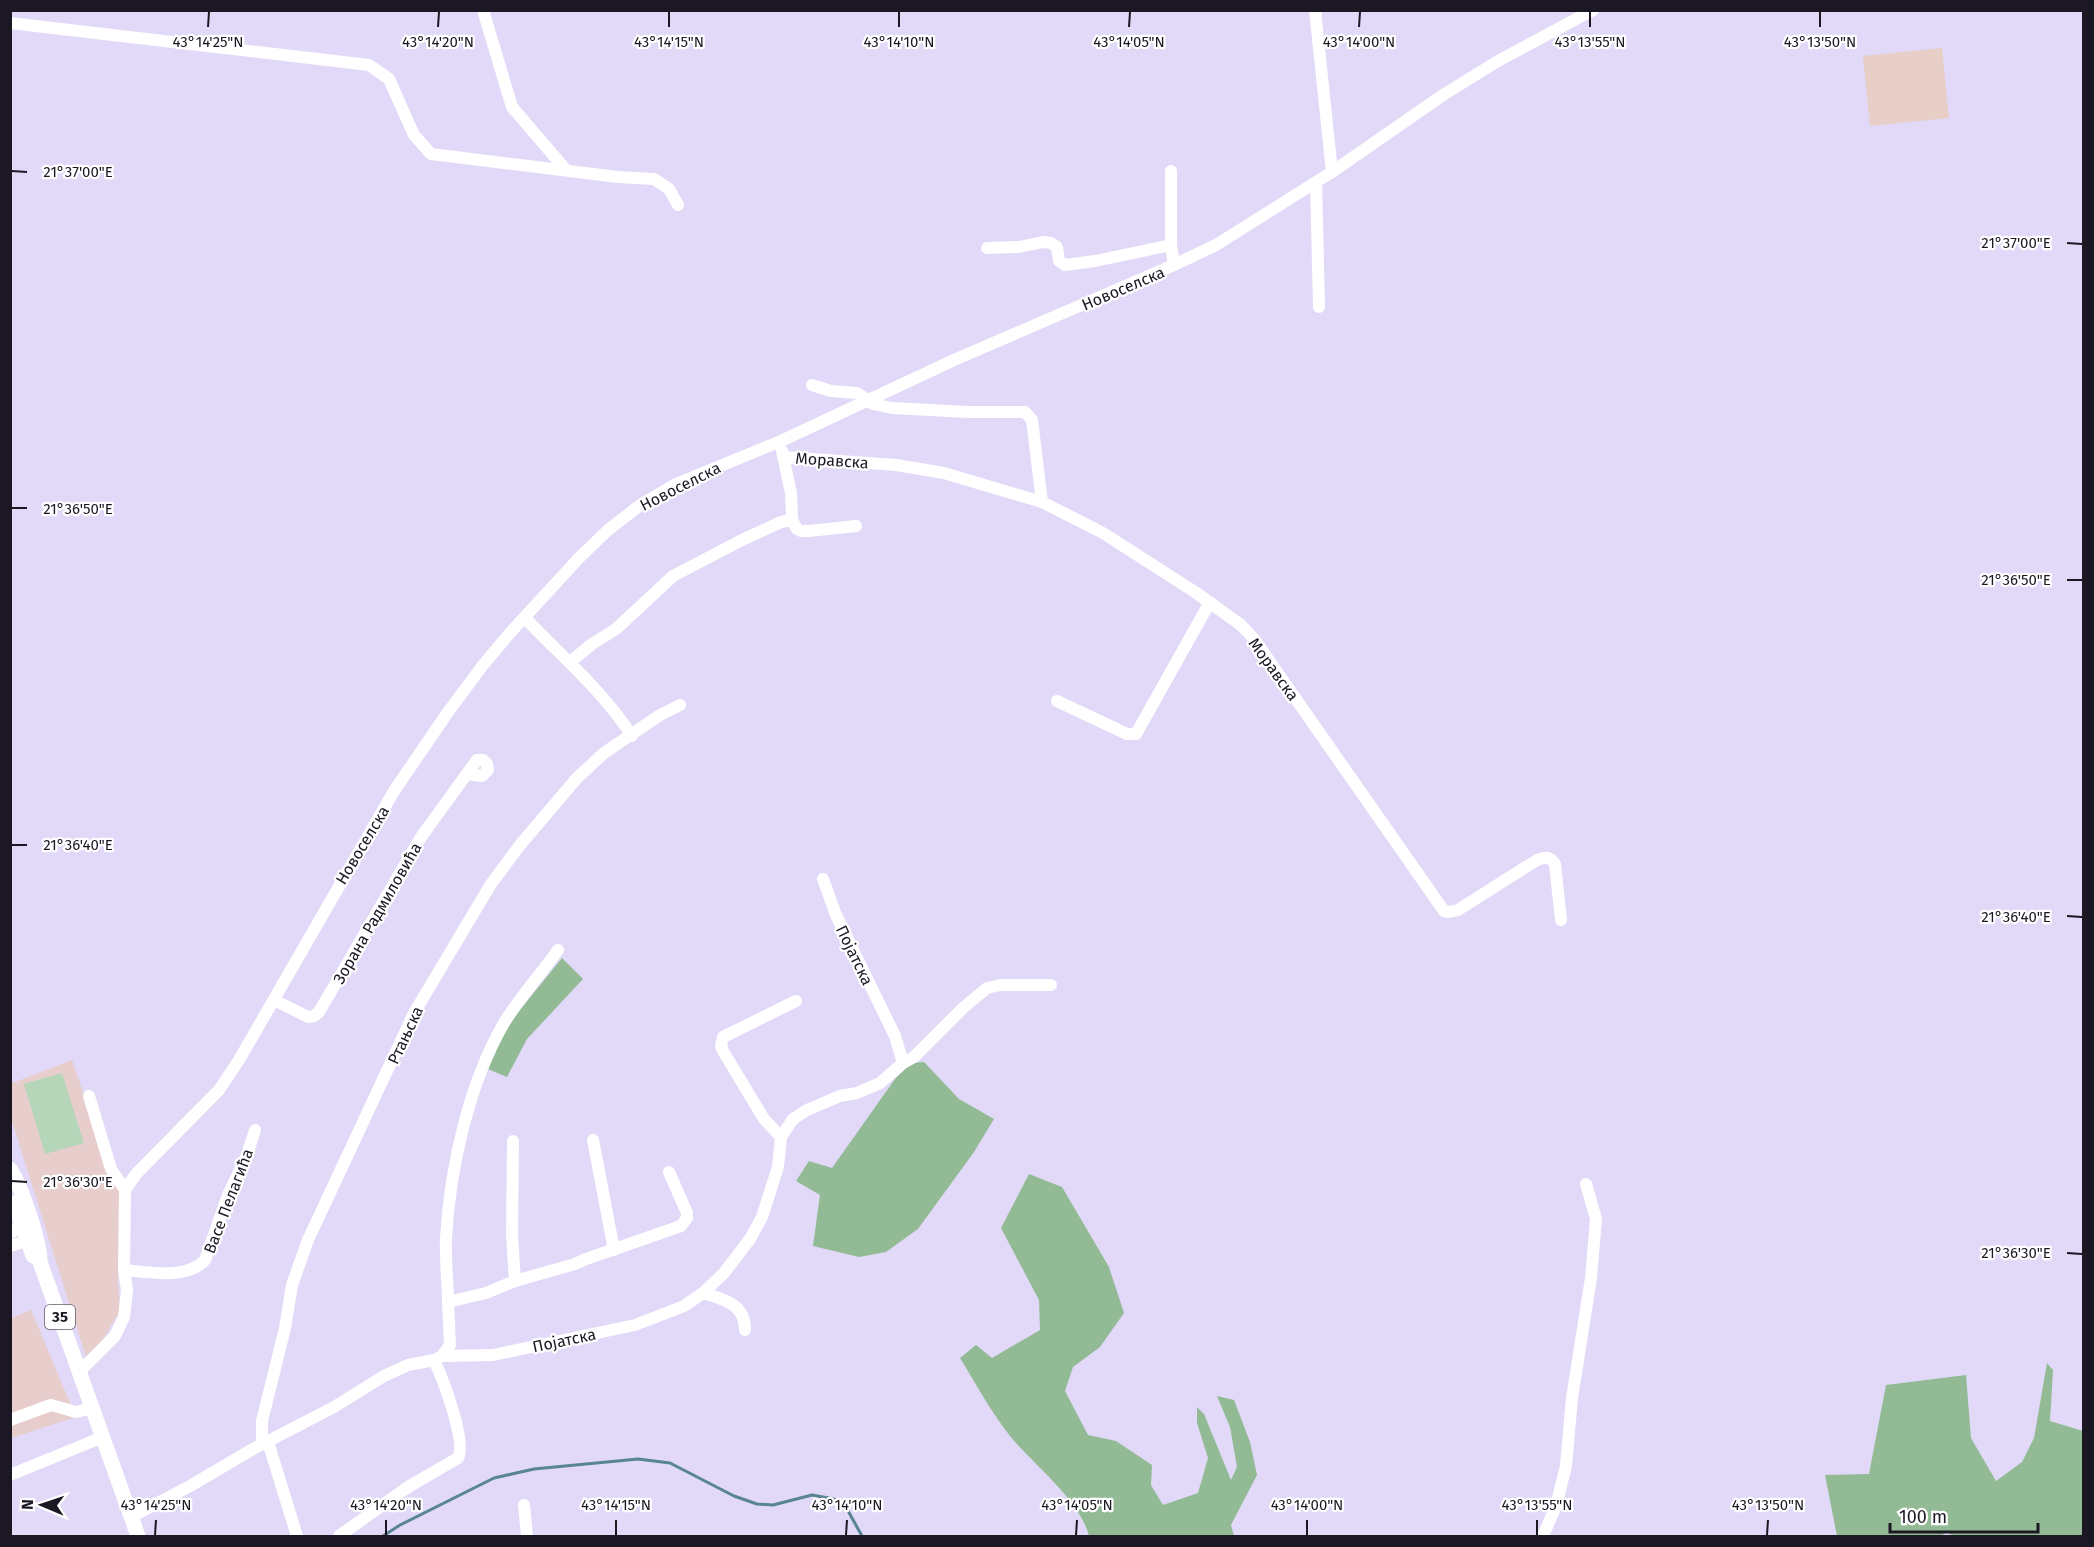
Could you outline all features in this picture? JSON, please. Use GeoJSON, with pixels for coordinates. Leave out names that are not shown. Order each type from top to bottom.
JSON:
{"type":"FeatureCollection","features":[{"type":"Feature","properties":{"kind":"main road","name":"35"},"geometry":{"type":"LineString","coordinates":[[10,1169],[15,1176],[41,1250],[40,1262],[138,1536]]}},
{"type":"Feature","properties":{"kind":"main road","name":"35"},"geometry":{"type":"LineString","coordinates":[[10,1191],[16,1229],[27,1241],[32,1256],[40,1262]]}},
{"type":"Feature","properties":{"kind":"street"},"geometry":{"type":"LineString","coordinates":[[483,10],[512,107],[566,171]]}},
{"type":"Feature","properties":{"kind":"street"},"geometry":{"type":"LineString","coordinates":[[1315,10],[1332,172]]}},
{"type":"Feature","properties":{"kind":"street","name":"Новоселска"},"geometry":{"type":"LineString","coordinates":[[125,1190],[136,1174],[219,1090],[409,767],[483,665],[579,558],[608,530],[639,506],[675,484],[781,441],[954,360],[1216,245],[1332,172],[1443,95],[1498,61],[1593,10]]}},
{"type":"Feature","properties":{"kind":"street"},"geometry":{"type":"LineString","coordinates":[[10,23],[369,65],[389,79],[414,135],[431,154],[618,177],[654,178],[669,189],[678,205]]}},
{"type":"Feature","properties":{"kind":"street"},"geometry":{"type":"LineString","coordinates":[[1171,171],[1171,245],[1174,265]]}},
{"type":"Feature","properties":{"kind":"street"},"geometry":{"type":"LineString","coordinates":[[1316,182],[1319,307]]}},
{"type":"Feature","properties":{"kind":"street"},"geometry":{"type":"LineString","coordinates":[[987,248],[1007,248],[1047,242],[1056,246],[1060,263],[1065,265],[1171,245]]}},
{"type":"Feature","properties":{"kind":"street"},"geometry":{"type":"LineString","coordinates":[[812,385],[831,392],[857,393],[867,401],[892,408],[969,412],[1022,411],[1029,414],[1032,420],[1042,502]]}},
{"type":"Feature","properties":{"kind":"street"},"geometry":{"type":"LineString","coordinates":[[781,441],[791,493],[792,520],[797,529],[801,531],[856,526]]}},
{"type":"Feature","properties":{"kind":"street","name":"Моравска"},"geometry":{"type":"LineString","coordinates":[[783,457],[896,465],[944,473],[1042,502],[1103,533],[1210,602],[1241,625],[1254,639],[1444,911],[1458,910],[1537,860],[1546,857],[1555,864],[1561,920]]}},
{"type":"Feature","properties":{"kind":"street"},"geometry":{"type":"LineString","coordinates":[[570,662],[592,644],[616,629],[673,576],[742,540],[781,522],[792,520]]}},
{"type":"Feature","properties":{"kind":"street"},"geometry":{"type":"LineString","coordinates":[[1057,701],[1127,734],[1136,734],[1210,602]]}},
{"type":"Feature","properties":{"kind":"street"},"geometry":{"type":"LineString","coordinates":[[525,618],[570,662],[617,714],[632,736]]}},
{"type":"Feature","properties":{"kind":"street","name":"Ртањска"},"geometry":{"type":"LineString","coordinates":[[265,1443],[262,1421],[297,1268],[414,1013],[486,892],[520,845],[577,778],[604,753],[680,705]]}},
{"type":"Feature","properties":{"kind":"street","name":"Зорана Радмиловића"},"geometry":{"type":"LineString","coordinates":[[274,1000],[308,1017],[319,1012],[421,837],[467,774]]}},
{"type":"Feature","properties":{"kind":"street","name":"Појатска"},"geometry":{"type":"LineString","coordinates":[[823,879],[836,915],[895,1036],[903,1063]]}},
{"type":"Feature","properties":{"kind":"street"},"geometry":{"type":"LineString","coordinates":[[339,1536],[408,1486],[458,1458],[460,1450],[458,1434],[438,1358],[450,1345],[446,1239],[463,1126],[477,1081],[504,1023],[558,950]]}},
{"type":"Feature","properties":{"kind":"street"},"geometry":{"type":"LineString","coordinates":[[796,1001],[723,1037],[721,1041],[723,1051],[764,1119],[781,1137],[793,1119],[807,1110],[880,1083],[903,1063],[914,1057],[963,1008],[987,988],[1000,985],[1051,985]]}},
{"type":"Feature","properties":{"kind":"street"},"geometry":{"type":"LineString","coordinates":[[80,1371],[122,1326],[127,1290],[124,1270],[125,1190],[111,1169],[89,1096]]}},
{"type":"Feature","properties":{"kind":"street","name":"Васе Пелагића"},"geometry":{"type":"LineString","coordinates":[[124,1270],[176,1272],[200,1267],[205,1260],[228,1195],[247,1155],[255,1130]]}},
{"type":"Feature","properties":{"kind":"street","name":"Појатска"},"geometry":{"type":"LineString","coordinates":[[131,1517],[334,1407],[384,1376],[408,1365],[438,1358],[493,1355],[635,1324],[684,1306],[703,1293],[741,1252],[762,1217],[778,1167],[781,1137]]}},
{"type":"Feature","properties":{"kind":"street"},"geometry":{"type":"LineString","coordinates":[[593,1140],[614,1250]]}},
{"type":"Feature","properties":{"kind":"street"},"geometry":{"type":"LineString","coordinates":[[513,1141],[512,1236],[515,1281]]}},
{"type":"Feature","properties":{"kind":"street"},"geometry":{"type":"LineString","coordinates":[[448,1302],[486,1293],[515,1281],[575,1264],[664,1232],[685,1222],[687,1213],[669,1172]]}},
{"type":"Feature","properties":{"kind":"street"},"geometry":{"type":"LineString","coordinates":[[1543,1536],[1556,1506],[1566,1466],[1572,1398],[1591,1278],[1596,1219],[1586,1184]]}},
{"type":"Feature","properties":{"kind":"street"},"geometry":{"type":"LineString","coordinates":[[10,1246],[27,1241]]}},
{"type":"Feature","properties":{"kind":"street"},"geometry":{"type":"LineString","coordinates":[[703,1293],[738,1309],[745,1321],[745,1330]]}},
{"type":"Feature","properties":{"kind":"street"},"geometry":{"type":"LineString","coordinates":[[10,1420],[51,1405],[76,1412],[93,1408]]}},
{"type":"Feature","properties":{"kind":"street"},"geometry":{"type":"LineString","coordinates":[[10,1475],[103,1437]]}},
{"type":"Feature","properties":{"kind":"street"},"geometry":{"type":"LineString","coordinates":[[265,1443],[297,1536]]}},
{"type":"Feature","properties":{"kind":"street"},"geometry":{"type":"LineString","coordinates":[[524,1505],[526,1536]]}},
{"type":"Feature","properties":{"kind":"shaded area"},"geometry":{"type":"Polygon","coordinates":[[[1942,48],[1949,118],[1870,126],[1863,56],[1942,48]]]}},
{"type":"Feature","properties":{"kind":"shaded area"},"geometry":{"type":"Polygon","coordinates":[[[72,1060],[106,1160],[121,1189],[118,1282],[120,1311],[96,1350],[86,1357],[11,1118],[10,1084],[72,1060]]]}},
{"type":"Feature","properties":{"kind":"shaded area"},"geometry":{"type":"Polygon","coordinates":[[[31,1310],[76,1417],[11,1438],[10,1319],[31,1310]]]}},
{"type":"Feature","properties":{"kind":"green space"},"geometry":{"type":"Polygon","coordinates":[[[562,958],[583,979],[527,1039],[507,1077],[488,1069],[507,1026],[562,958]]]}},
{"type":"Feature","properties":{"kind":"green space"},"geometry":{"type":"Polygon","coordinates":[[[924,1062],[959,1099],[994,1119],[974,1152],[918,1229],[886,1252],[859,1257],[813,1246],[820,1195],[796,1181],[809,1161],[832,1168],[895,1079],[911,1063],[924,1062]]]}},
{"type":"Feature","properties":{"kind":"green space"},"geometry":{"type":"Polygon","coordinates":[[[62,1073],[84,1143],[45,1154],[24,1084],[62,1073]]]}},
{"type":"Feature","properties":{"kind":"green space"},"geometry":{"type":"Polygon","coordinates":[[[1029,1174],[1062,1187],[1109,1267],[1124,1313],[1100,1347],[1073,1367],[1065,1391],[1088,1435],[1116,1441],[1152,1465],[1151,1485],[1163,1505],[1198,1493],[1208,1458],[1197,1423],[1197,1407],[1204,1414],[1231,1480],[1237,1467],[1230,1427],[1217,1396],[1234,1400],[1250,1442],[1257,1475],[1231,1525],[1234,1536],[1089,1536],[1076,1509],[1066,1496],[1003,1427],[960,1358],[976,1345],[992,1358],[1040,1330],[1039,1300],[1001,1228],[1029,1174]]]}},
{"type":"Feature","properties":{"kind":"green space"},"geometry":{"type":"Polygon","coordinates":[[[2047,1363],[2053,1370],[2050,1421],[2083,1431],[2083,1536],[1953,1536],[1947,1532],[1941,1536],[1837,1536],[1825,1475],[1869,1474],[1886,1385],[1966,1375],[1971,1438],[1996,1481],[2022,1462],[2034,1438],[2047,1363]]]}},
{"type":"Feature","properties":{"kind":"waterway"},"geometry":{"type":"LineString","coordinates":[[383,1536],[400,1525],[494,1478],[534,1469],[638,1459],[670,1463],[734,1496],[757,1504],[773,1505],[812,1495],[834,1499],[847,1509],[862,1536]]}}]}
